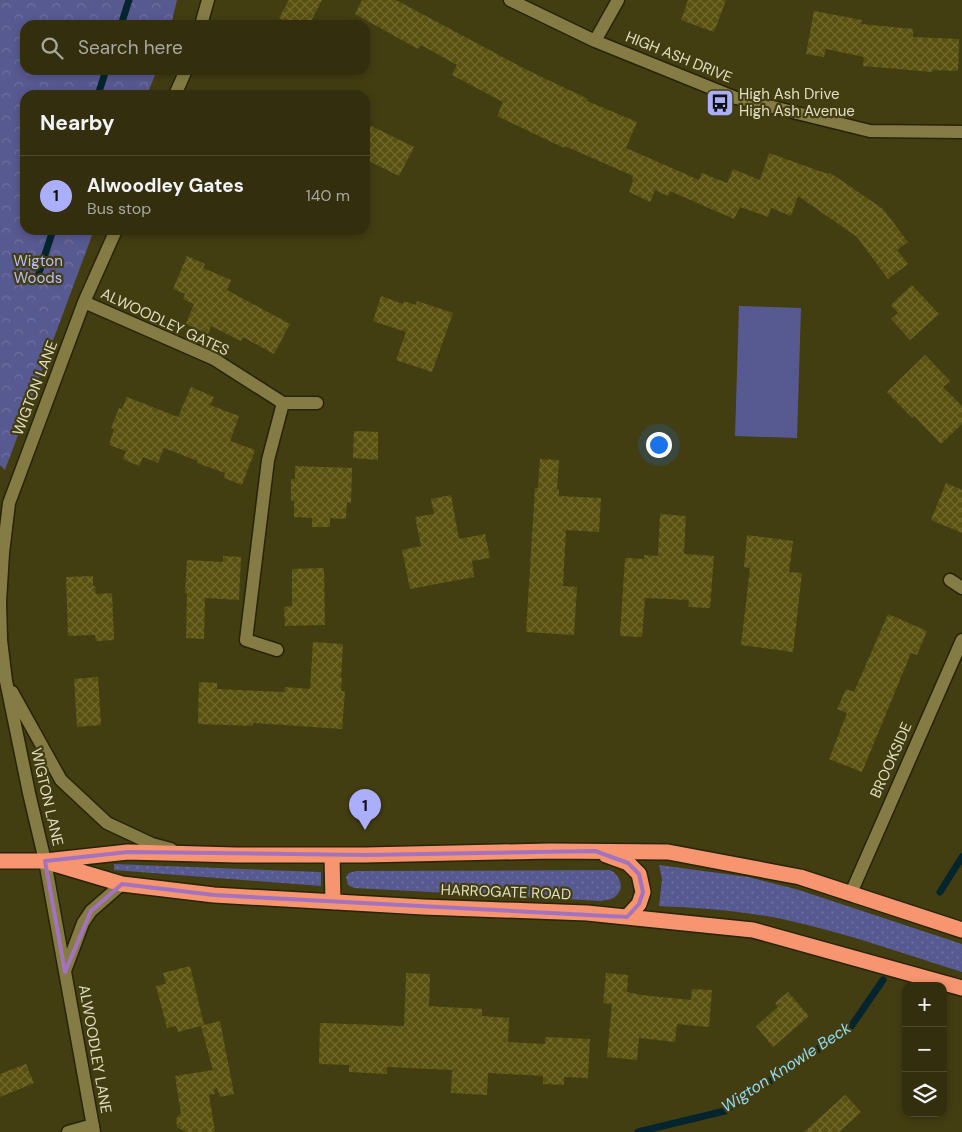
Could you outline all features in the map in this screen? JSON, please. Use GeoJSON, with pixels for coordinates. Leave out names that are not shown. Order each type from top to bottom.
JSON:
{"type":"FeatureCollection","features":[{"type":"Feature","properties":{"kind":"highway","name":"HARROGATE ROAD"},"geometry":{"type":"LineString","coordinates":[[0,861],[45,862],[128,852],[332,855],[550,851],[668,852],[800,876],[962,930]]}},
{"type":"Feature","properties":{"kind":"highway"},"geometry":{"type":"LineString","coordinates":[[595,851],[628,863],[639,874],[643,892],[639,904],[627,917]]}},
{"type":"Feature","properties":{"kind":"highway"},"geometry":{"type":"LineString","coordinates":[[332,855],[333,902]]}},
{"type":"Feature","properties":{"kind":"highway","name":"HARROGATE ROAD"},"geometry":{"type":"LineString","coordinates":[[45,862],[122,884],[214,895],[423,907],[587,913],[754,930],[962,988]]}},
{"type":"Feature","properties":{"kind":"street"},"geometry":{"type":"LineString","coordinates":[[202,20],[208,0]]}},
{"type":"Feature","properties":{"kind":"street","name":"HIGH ASH DRIVE"},"geometry":{"type":"LineString","coordinates":[[510,0],[595,41],[736,98],[870,130],[962,132]]}},
{"type":"Feature","properties":{"kind":"street"},"geometry":{"type":"LineString","coordinates":[[595,41],[618,0]]}},
{"type":"Feature","properties":{"kind":"street"},"geometry":{"type":"LineString","coordinates":[[177,90],[184,75]]}},
{"type":"Feature","properties":{"kind":"street","name":"WIGTON LANE"},"geometry":{"type":"LineString","coordinates":[[45,862],[3,682],[0,602],[4,504],[84,302],[114,235]]}},
{"type":"Feature","properties":{"kind":"street","name":"ALWOODLEY GATES"},"geometry":{"type":"LineString","coordinates":[[84,302],[214,360],[283,403]]}},
{"type":"Feature","properties":{"kind":"street"},"geometry":{"type":"LineString","coordinates":[[277,650],[246,640],[268,460],[283,403],[317,403]]}},
{"type":"Feature","properties":{"kind":"street"},"geometry":{"type":"LineString","coordinates":[[950,580],[962,588]]}},
{"type":"Feature","properties":{"kind":"street","name":"BROOKSIDE"},"geometry":{"type":"LineString","coordinates":[[850,893],[962,640]]}},
{"type":"Feature","properties":{"kind":"street","name":"WIGTON LANE"},"geometry":{"type":"LineString","coordinates":[[3,682],[61,780],[107,823],[152,844],[186,854]]}},
{"type":"Feature","properties":{"kind":"street","name":"ALWOODLEY LANE"},"geometry":{"type":"LineString","coordinates":[[45,862],[93,1129]]}},
{"type":"Feature","properties":{"kind":"street","name":"ALWOODLEY LANE"},"geometry":{"type":"LineString","coordinates":[[65,972],[82,923],[90,911],[122,884]]}},
{"type":"Feature","properties":{"kind":"street"},"geometry":{"type":"LineString","coordinates":[[68,1132],[93,1129]]}},
{"type":"Feature","properties":{"kind":"highlighted area"},"geometry":{"type":"Polygon","coordinates":[[[595,851],[628,863],[639,874],[643,892],[639,904],[627,917],[214,895],[122,884],[91,911],[65,972],[45,861],[128,852],[365,855],[595,851]]]}},
{"type":"Feature","properties":{"kind":"green space","name":"Wigton Woods"},"geometry":{"type":"Polygon","coordinates":[[[0,0],[177,0],[172,20],[20,20],[20,75],[155,75],[149,90],[20,90],[20,235],[92,235],[5,470],[0,465],[0,0]]]}},
{"type":"Feature","properties":{"kind":"green space"},"geometry":{"type":"Polygon","coordinates":[[[739,306],[801,308],[797,438],[735,436],[739,306]]]}},
{"type":"Feature","properties":{"kind":"green space"},"geometry":{"type":"Polygon","coordinates":[[[114,864],[321,872],[321,886],[114,870],[114,864]]]}},
{"type":"Feature","properties":{"kind":"green space"},"geometry":{"type":"Polygon","coordinates":[[[659,865],[748,877],[799,890],[962,944],[962,972],[856,938],[791,921],[725,910],[659,906],[662,879],[659,865]]]}},
{"type":"Feature","properties":{"kind":"green space"},"geometry":{"type":"Polygon","coordinates":[[[610,870],[620,881],[621,888],[614,897],[601,901],[354,888],[348,885],[346,877],[349,873],[356,871],[610,870]]]}},
{"type":"Feature","properties":{"kind":"building"},"geometry":{"type":"Polygon","coordinates":[[[289,0],[322,0],[312,20],[283,20],[279,18],[289,0]]]}},
{"type":"Feature","properties":{"kind":"building"},"geometry":{"type":"Polygon","coordinates":[[[362,0],[396,0],[525,69],[588,99],[587,101],[637,122],[626,148],[699,180],[702,173],[727,183],[733,169],[760,180],[769,153],[828,174],[829,172],[883,209],[908,242],[897,250],[908,264],[888,279],[857,237],[798,196],[791,216],[771,208],[768,217],[740,207],[734,219],[670,191],[668,196],[655,190],[650,202],[629,192],[633,176],[565,146],[564,148],[497,116],[503,102],[452,75],[457,65],[421,45],[418,49],[370,22],[370,20],[366,20],[355,14],[362,0]]]}},
{"type":"Feature","properties":{"kind":"building"},"geometry":{"type":"Polygon","coordinates":[[[688,0],[726,0],[714,32],[681,20],[688,0]]]}},
{"type":"Feature","properties":{"kind":"building"},"geometry":{"type":"Polygon","coordinates":[[[814,11],[862,20],[861,24],[913,29],[913,37],[959,39],[958,71],[932,70],[932,72],[863,66],[864,57],[826,49],[824,57],[806,54],[814,11]]]}},
{"type":"Feature","properties":{"kind":"building"},"geometry":{"type":"Polygon","coordinates":[[[370,125],[414,147],[399,176],[370,162],[370,125]]]}},
{"type":"Feature","properties":{"kind":"building"},"geometry":{"type":"Polygon","coordinates":[[[187,256],[205,264],[203,268],[231,280],[227,290],[290,324],[274,354],[243,337],[241,341],[211,326],[208,334],[186,324],[194,304],[183,299],[185,294],[173,289],[187,256]]]}},
{"type":"Feature","properties":{"kind":"building"},"geometry":{"type":"Polygon","coordinates":[[[912,285],[939,314],[910,340],[891,319],[898,313],[891,305],[912,285]]]}},
{"type":"Feature","properties":{"kind":"building"},"geometry":{"type":"Polygon","coordinates":[[[381,296],[403,304],[404,301],[416,305],[417,301],[453,313],[432,372],[396,360],[406,332],[373,321],[381,296]]]}},
{"type":"Feature","properties":{"kind":"building"},"geometry":{"type":"Polygon","coordinates":[[[925,355],[950,381],[943,387],[962,406],[962,424],[941,444],[887,392],[925,355]]]}},
{"type":"Feature","properties":{"kind":"building"},"geometry":{"type":"Polygon","coordinates":[[[191,387],[214,397],[210,405],[239,416],[230,441],[255,450],[242,485],[224,478],[225,473],[164,448],[158,463],[143,457],[139,466],[123,459],[126,451],[109,445],[114,429],[111,428],[119,408],[122,409],[127,397],[178,417],[191,387]]]}},
{"type":"Feature","properties":{"kind":"building"},"geometry":{"type":"Polygon","coordinates":[[[354,431],[378,432],[378,460],[353,458],[354,431]]]}},
{"type":"Feature","properties":{"kind":"building"},"geometry":{"type":"Polygon","coordinates":[[[540,459],[559,460],[557,489],[559,489],[559,496],[601,498],[599,532],[566,530],[563,586],[577,587],[574,635],[526,632],[535,488],[538,488],[540,459]]]}},
{"type":"Feature","properties":{"kind":"building"},"geometry":{"type":"Polygon","coordinates":[[[295,466],[352,468],[351,503],[347,502],[346,519],[330,518],[330,527],[312,527],[312,518],[294,517],[294,501],[291,501],[291,479],[295,479],[295,466]]]}},
{"type":"Feature","properties":{"kind":"building"},"geometry":{"type":"Polygon","coordinates":[[[946,483],[962,490],[962,533],[931,520],[946,483]]]}},
{"type":"Feature","properties":{"kind":"building"},"geometry":{"type":"Polygon","coordinates":[[[451,495],[459,539],[485,534],[490,558],[472,561],[474,577],[410,589],[402,550],[421,546],[415,517],[434,514],[431,499],[451,495]]]}},
{"type":"Feature","properties":{"kind":"building"},"geometry":{"type":"Polygon","coordinates":[[[660,514],[686,516],[684,554],[714,556],[710,608],[688,607],[689,600],[645,598],[642,637],[620,636],[625,558],[644,559],[644,555],[658,556],[660,514]]]}},
{"type":"Feature","properties":{"kind":"building"},"geometry":{"type":"Polygon","coordinates":[[[747,535],[793,541],[789,572],[802,573],[793,652],[741,645],[750,568],[744,567],[747,535]]]}},
{"type":"Feature","properties":{"kind":"building"},"geometry":{"type":"Polygon","coordinates":[[[223,556],[241,557],[239,600],[205,598],[204,639],[186,638],[187,593],[185,593],[187,560],[223,562],[223,556]]]}},
{"type":"Feature","properties":{"kind":"building"},"geometry":{"type":"Polygon","coordinates":[[[324,568],[325,625],[285,626],[284,607],[292,606],[292,569],[324,568]]]}},
{"type":"Feature","properties":{"kind":"building"},"geometry":{"type":"Polygon","coordinates":[[[93,576],[93,586],[95,586],[96,594],[112,593],[114,640],[96,641],[95,635],[68,636],[66,577],[93,576]]]}},
{"type":"Feature","properties":{"kind":"building"},"geometry":{"type":"Polygon","coordinates":[[[888,614],[927,631],[917,655],[911,653],[862,772],[829,759],[847,713],[837,709],[846,689],[854,692],[888,614]]]}},
{"type":"Feature","properties":{"kind":"building"},"geometry":{"type":"Polygon","coordinates":[[[313,642],[343,644],[341,691],[345,691],[342,729],[253,723],[253,726],[198,724],[199,682],[217,683],[217,689],[284,692],[285,687],[310,689],[313,642]]]}},
{"type":"Feature","properties":{"kind":"building"},"geometry":{"type":"Polygon","coordinates":[[[98,677],[101,725],[77,727],[74,679],[98,677]]]}},
{"type":"Feature","properties":{"kind":"building"},"geometry":{"type":"Polygon","coordinates":[[[190,966],[204,1025],[220,1021],[234,1094],[220,1097],[217,1088],[214,1089],[215,1094],[209,1095],[215,1132],[186,1132],[177,1127],[176,1119],[181,1113],[175,1076],[213,1070],[201,1026],[178,1032],[176,1026],[167,1028],[156,986],[166,984],[163,973],[190,966]]]}},
{"type":"Feature","properties":{"kind":"building"},"geometry":{"type":"Polygon","coordinates":[[[406,973],[430,974],[429,1006],[482,1009],[482,1016],[509,1018],[508,1042],[545,1044],[545,1037],[590,1039],[588,1078],[564,1077],[564,1085],[543,1084],[543,1076],[488,1073],[487,1095],[451,1093],[452,1070],[387,1067],[387,1074],[349,1072],[349,1065],[319,1064],[320,1023],[404,1026],[406,973]]]}},
{"type":"Feature","properties":{"kind":"building"},"geometry":{"type":"Polygon","coordinates":[[[606,973],[628,975],[627,992],[641,995],[691,1000],[692,989],[712,990],[709,1027],[677,1024],[675,1042],[639,1038],[637,1060],[607,1057],[612,1004],[603,1003],[606,973]]]}},
{"type":"Feature","properties":{"kind":"building"},"geometry":{"type":"Polygon","coordinates":[[[788,992],[809,1016],[773,1047],[756,1026],[778,1007],[775,1003],[788,992]]]}},
{"type":"Feature","properties":{"kind":"building"},"geometry":{"type":"Polygon","coordinates":[[[26,1064],[34,1083],[0,1097],[0,1074],[26,1064]]]}},
{"type":"Feature","properties":{"kind":"building"},"geometry":{"type":"Polygon","coordinates":[[[845,1095],[861,1112],[839,1132],[804,1132],[845,1095]]]}},
{"type":"Feature","properties":{"kind":"waterway"},"geometry":{"type":"LineString","coordinates":[[123,20],[129,0]]}},
{"type":"Feature","properties":{"kind":"waterway"},"geometry":{"type":"LineString","coordinates":[[100,90],[104,75]]}},
{"type":"Feature","properties":{"kind":"waterway"},"geometry":{"type":"LineString","coordinates":[[38,276],[51,235]]}},
{"type":"Feature","properties":{"kind":"waterway","name":"Wigton Knowle Beck"},"geometry":{"type":"LineString","coordinates":[[940,892],[962,857]]}},
{"type":"Feature","properties":{"kind":"waterway","name":"Wigton Knowle Beck"},"geometry":{"type":"LineString","coordinates":[[638,1132],[725,1111],[850,1028],[883,980]]}},
{"type":"Feature","properties":{"kind":"place","name":"High Ash Drive High Ash Avenue"},"geometry":{"type":"Point","coordinates":[720,103]}},
{"type":"Feature","properties":{"kind":"place","name":"Alwoodley Gates"},"geometry":{"type":"Point","coordinates":[365,830]}}]}
